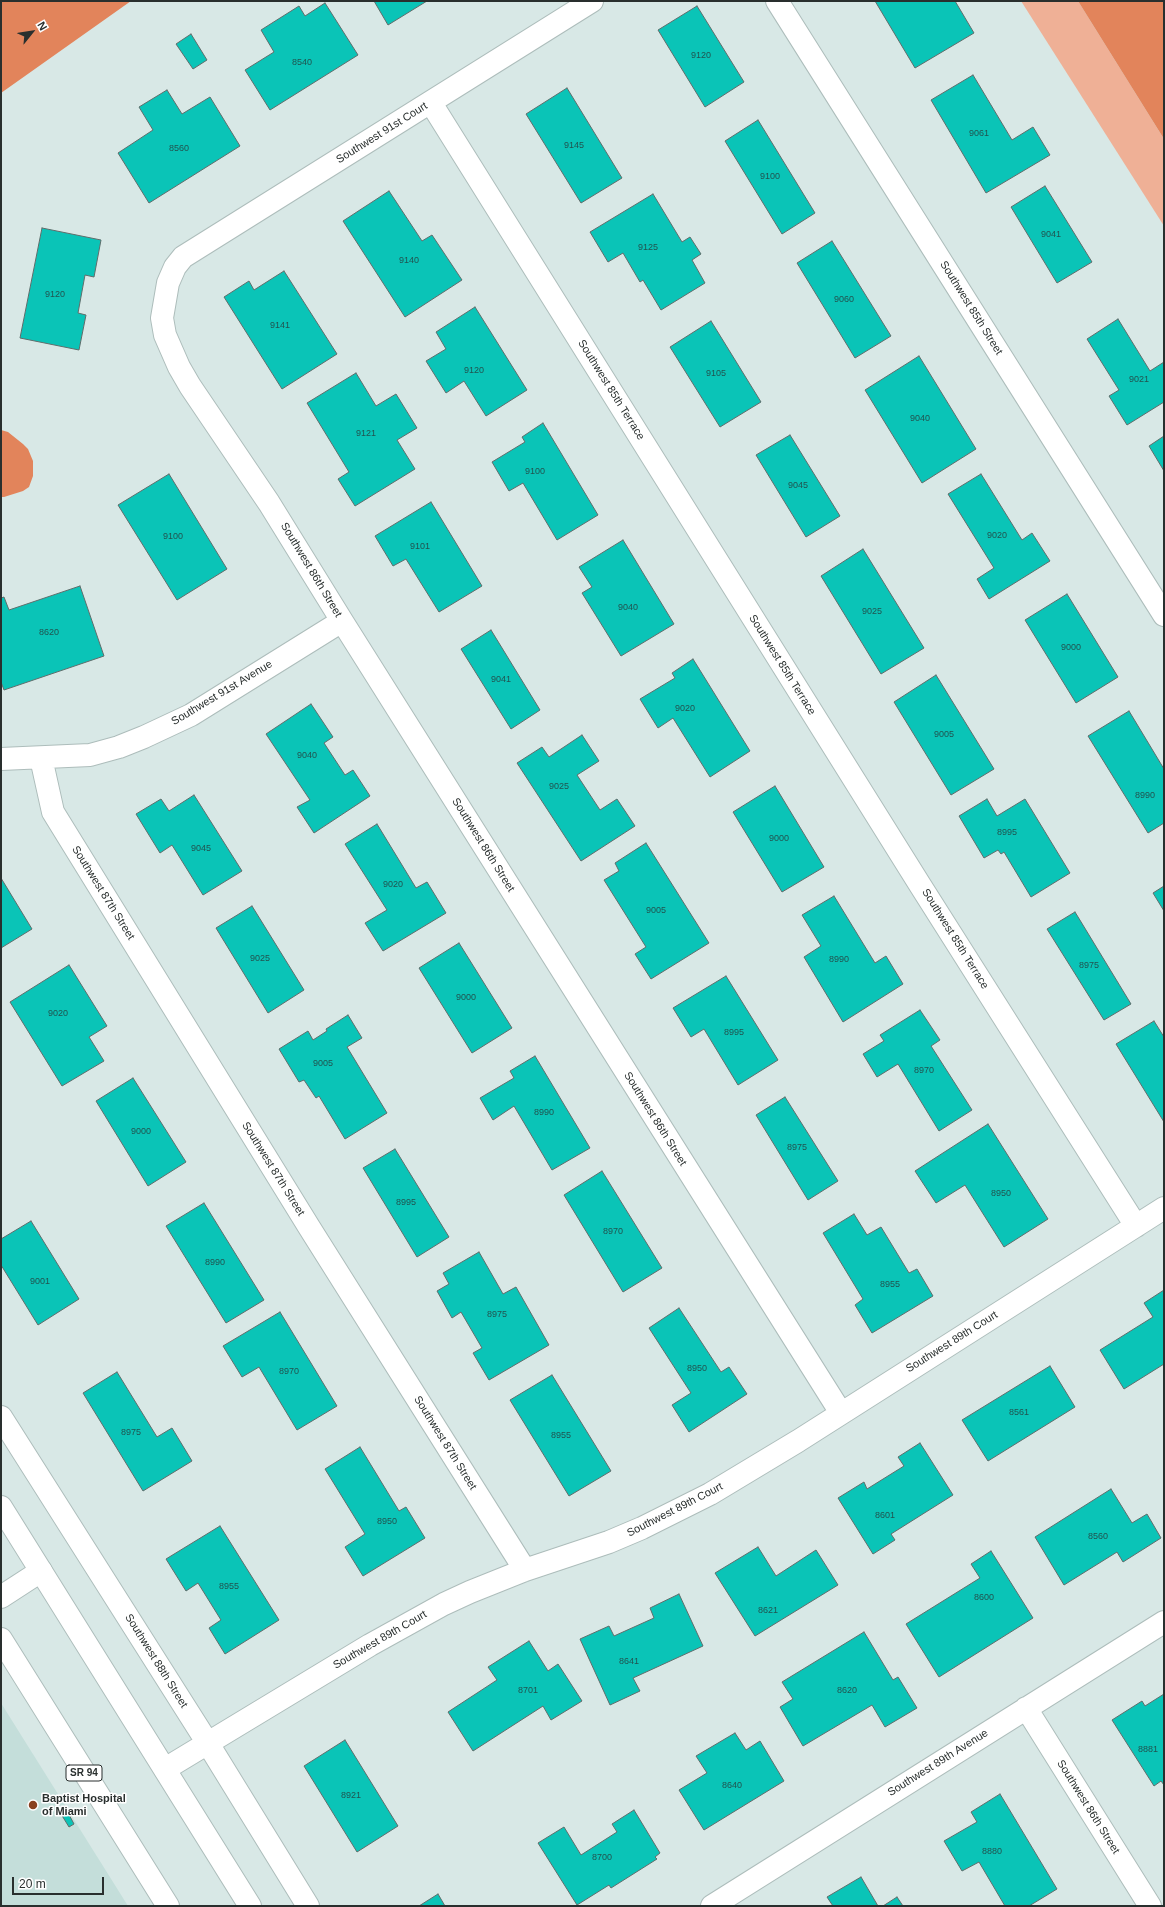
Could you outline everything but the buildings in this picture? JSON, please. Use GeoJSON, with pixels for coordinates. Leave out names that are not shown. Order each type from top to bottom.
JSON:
{"type":"FeatureCollection","features":[{"type":"Feature","properties":{"kind":"street","name":"Southwest 91st Court"},"geometry":{"type":"LineString","coordinates":[[175,267],[183,257],[197,247],[431,103],[592,1]]}},
{"type":"Feature","properties":{"kind":"street","name":"Southwest 85th Street"},"geometry":{"type":"LineString","coordinates":[[777,1],[1164,615]]}},
{"type":"Feature","properties":{"kind":"street","name":"Southwest 85th Terrace"},"geometry":{"type":"LineString","coordinates":[[431,103],[1136,1226]]}},
{"type":"Feature","properties":{"kind":"street","name":"Southwest 86th Street"},"geometry":{"type":"LineString","coordinates":[[175,267],[168,283],[162,318],[165,335],[171,350],[190,386],[269,503],[841,1413]]}},
{"type":"Feature","properties":{"kind":"street","name":"Southwest 91st Avenue"},"geometry":{"type":"LineString","coordinates":[[1,759],[90,755],[119,747],[144,737],[191,715],[342,621]]}},
{"type":"Feature","properties":{"kind":"street","name":"Southwest 87th Street"},"geometry":{"type":"LineString","coordinates":[[41,758],[53,812],[309,1227],[525,1570]]}},
{"type":"Feature","properties":{"kind":"street","name":"Southwest 89th Court"},"geometry":{"type":"LineString","coordinates":[[165,1769],[207,1742],[395,1630],[470,1592],[525,1570],[609,1542],[664,1518],[742,1475],[1164,1208]]}},
{"type":"Feature","properties":{"kind":"street","name":"Southwest 88th Street"},"geometry":{"type":"LineString","coordinates":[[1,1417],[207,1742],[308,1906]]}},
{"type":"Feature","properties":{"kind":"street"},"geometry":{"type":"LineString","coordinates":[[4,1520],[42,1571],[250,1906]]}},
{"type":"Feature","properties":{"kind":"street"},"geometry":{"type":"LineString","coordinates":[[1,1597],[42,1571]]}},
{"type":"Feature","properties":{"kind":"street","name":"Southwest 89th Avenue"},"geometry":{"type":"LineString","coordinates":[[712,1906],[735,1900],[1026,1708],[1164,1622]]}},
{"type":"Feature","properties":{"kind":"street","name":"SR 94"},"geometry":{"type":"LineString","coordinates":[[1,1639],[168,1906]]}},
{"type":"Feature","properties":{"kind":"street","name":"Southwest 86th Street"},"geometry":{"type":"LineString","coordinates":[[1026,1708],[1150,1906]]}},
{"type":"Feature","properties":{"kind":"shaded area"},"geometry":{"type":"Polygon","coordinates":[[[1,1],[131,1],[1,93],[1,1]]]}},
{"type":"Feature","properties":{"kind":"shaded area"},"geometry":{"type":"Polygon","coordinates":[[[1021,1],[1078,1],[1164,139],[1164,226],[1021,1]]]}},
{"type":"Feature","properties":{"kind":"shaded area"},"geometry":{"type":"Polygon","coordinates":[[[1078,1],[1164,1],[1164,139],[1078,1]]]}},
{"type":"Feature","properties":{"kind":"shaded area"},"geometry":{"type":"Polygon","coordinates":[[[1,430],[8,432],[23,444],[28,449],[33,461],[33,476],[29,487],[23,491],[4,497],[1,497],[1,430]]]}},
{"type":"Feature","properties":{"kind":"shaded area","name":"Baptist Hospital of Miami"},"geometry":{"type":"Polygon","coordinates":[[[1,1703],[128,1906],[1,1906],[1,1703]]]}},
{"type":"Feature","properties":{"kind":"place","name":"Baptist Hospital of Miami"},"geometry":{"type":"Point","coordinates":[33,1805]}}]}
